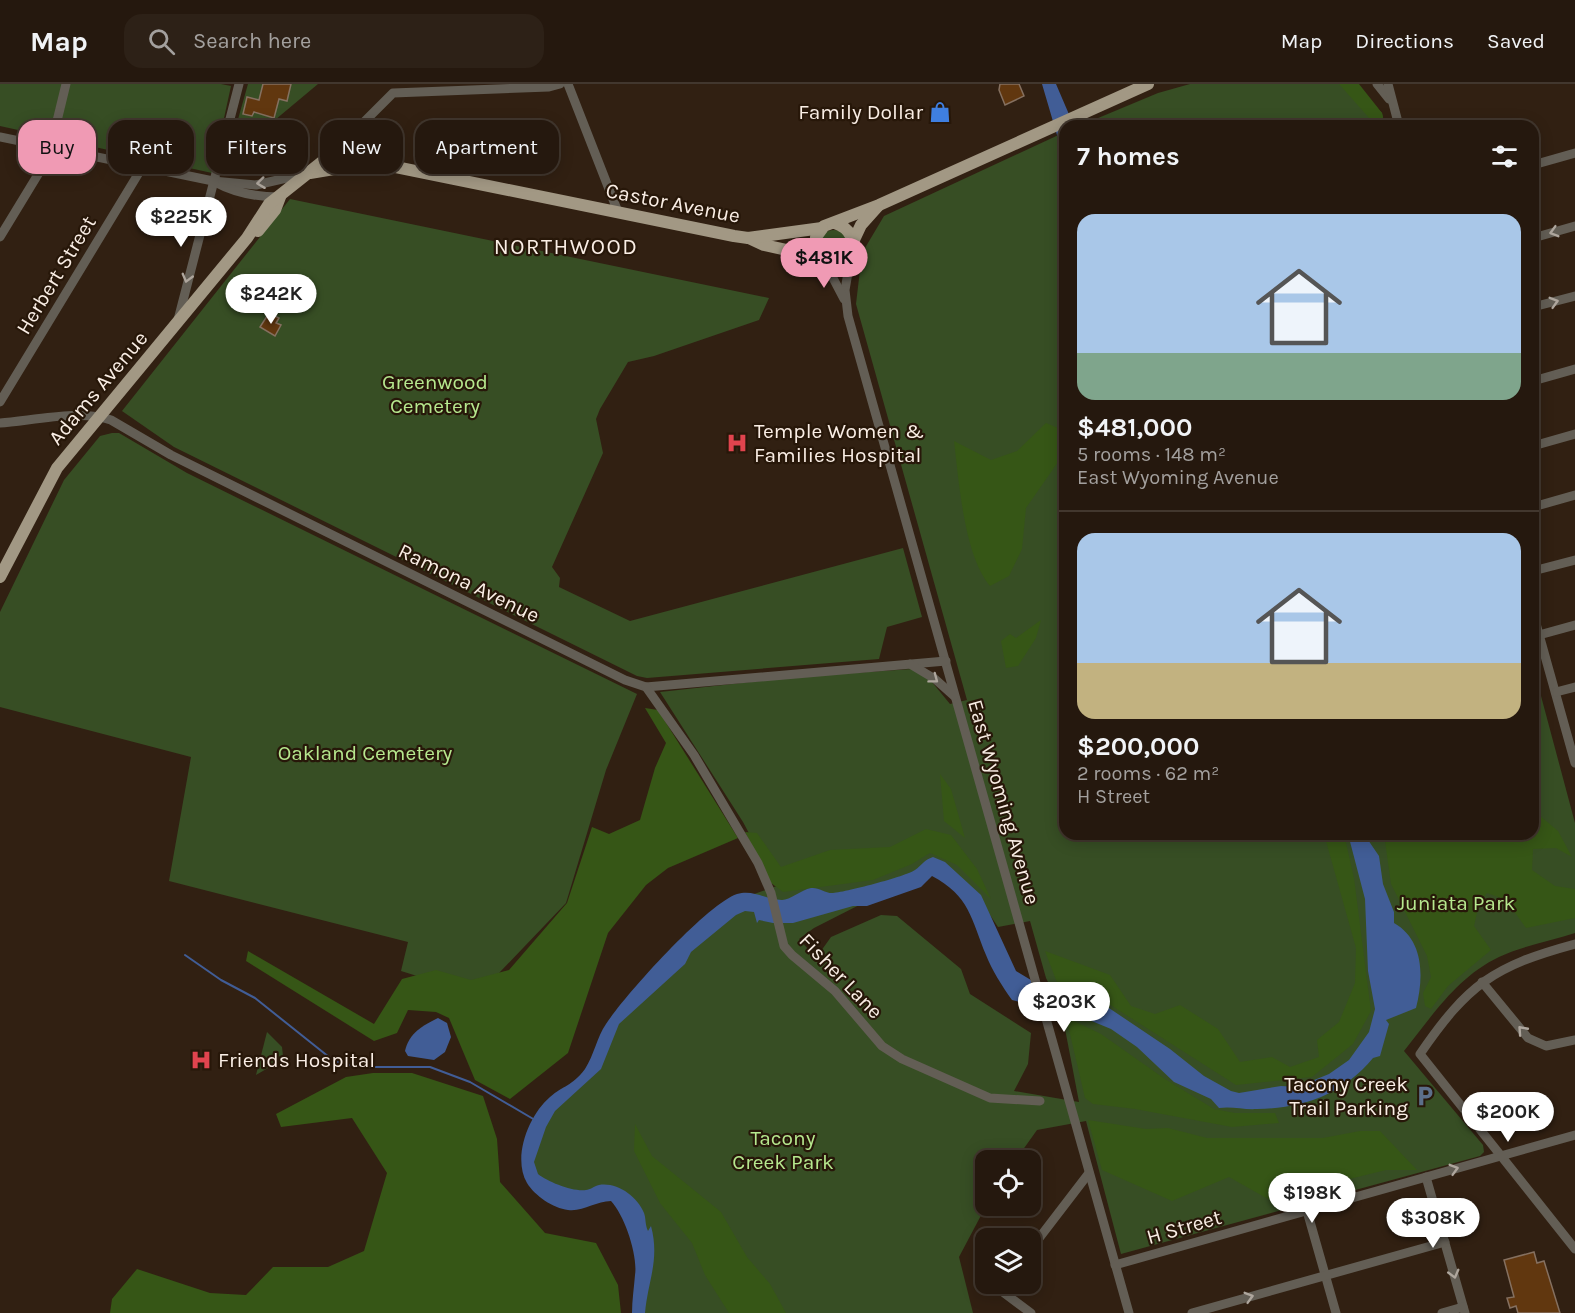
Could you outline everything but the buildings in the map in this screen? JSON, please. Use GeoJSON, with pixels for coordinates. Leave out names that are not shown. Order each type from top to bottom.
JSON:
{"type":"FeatureCollection","features":[{"type":"Feature","properties":{"kind":"main road"},"geometry":{"type":"LineString","coordinates":[[1066,120],[1148,84]]}},
{"type":"Feature","properties":{"kind":"main road"},"geometry":{"type":"LineString","coordinates":[[879,205],[861,225],[852,248],[836,264],[822,259],[815,244],[822,228],[879,205],[1059,123]]}},
{"type":"Feature","properties":{"kind":"main road","name":"Adams Avenue"},"geometry":{"type":"LineString","coordinates":[[0,577],[50,478],[247,238],[257,231],[275,210],[280,197],[320,164]]}},
{"type":"Feature","properties":{"kind":"main road","name":"Castor Avenue"},"geometry":{"type":"LineString","coordinates":[[403,169],[748,238],[764,245],[822,259]]}},
{"type":"Feature","properties":{"kind":"main road","name":"Castor Avenue"},"geometry":{"type":"LineString","coordinates":[[309,173],[320,171]]}},
{"type":"Feature","properties":{"kind":"main road"},"geometry":{"type":"LineString","coordinates":[[835,223],[847,230],[852,248]]}},
{"type":"Feature","properties":{"kind":"main road","name":"Castor Avenue"},"geometry":{"type":"LineString","coordinates":[[748,238],[822,228]]}},
{"type":"Feature","properties":{"kind":"street"},"geometry":{"type":"LineString","coordinates":[[58,120],[66,84]]}},
{"type":"Feature","properties":{"kind":"street"},"geometry":{"type":"LineString","coordinates":[[178,321],[239,84]]}},
{"type":"Feature","properties":{"kind":"street","name":"Adams Avenue"},"geometry":{"type":"LineString","coordinates":[[366,120],[393,93],[549,87],[560,84]]}},
{"type":"Feature","properties":{"kind":"street"},"geometry":{"type":"LineString","coordinates":[[568,84],[618,212]]}},
{"type":"Feature","properties":{"kind":"street"},"geometry":{"type":"LineString","coordinates":[[1377,84],[1392,103]]}},
{"type":"Feature","properties":{"kind":"street"},"geometry":{"type":"LineString","coordinates":[[1388,84],[1396,120]]}},
{"type":"Feature","properties":{"kind":"street","name":"Castor Avenue"},"geometry":{"type":"LineString","coordinates":[[0,137],[18,141]]}},
{"type":"Feature","properties":{"kind":"street"},"geometry":{"type":"LineString","coordinates":[[1539,163],[1575,153]]}},
{"type":"Feature","properties":{"kind":"street","name":"Castor Avenue"},"geometry":{"type":"LineString","coordinates":[[180,174],[213,181],[256,185],[309,173]]}},
{"type":"Feature","properties":{"kind":"street"},"geometry":{"type":"LineString","coordinates":[[0,237],[37,174]]}},
{"type":"Feature","properties":{"kind":"street","name":"Herbert Street"},"geometry":{"type":"LineString","coordinates":[[0,402],[138,174]]}},
{"type":"Feature","properties":{"kind":"street","name":"Castor Avenue"},"geometry":{"type":"LineString","coordinates":[[213,181],[226,188],[263,197],[280,197]]}},
{"type":"Feature","properties":{"kind":"street"},"geometry":{"type":"LineString","coordinates":[[1539,236],[1575,226]]}},
{"type":"Feature","properties":{"kind":"street","name":"East Wyoming Avenue"},"geometry":{"type":"LineString","coordinates":[[845,302],[845,281],[852,248]]}},
{"type":"Feature","properties":{"kind":"street","name":"East Wyoming Avenue"},"geometry":{"type":"LineString","coordinates":[[822,259],[845,302],[1129,1313]]}},
{"type":"Feature","properties":{"kind":"street"},"geometry":{"type":"LineString","coordinates":[[1539,305],[1575,296]]}},
{"type":"Feature","properties":{"kind":"street"},"geometry":{"type":"LineString","coordinates":[[1539,379],[1575,369]]}},
{"type":"Feature","properties":{"kind":"street"},"geometry":{"type":"LineString","coordinates":[[0,423],[101,416]]}},
{"type":"Feature","properties":{"kind":"street","name":"Ramona Avenue"},"geometry":{"type":"LineString","coordinates":[[101,416],[171,455],[625,680],[646,687],[946,661]]}},
{"type":"Feature","properties":{"kind":"street"},"geometry":{"type":"LineString","coordinates":[[1539,444],[1575,434]]}},
{"type":"Feature","properties":{"kind":"street"},"geometry":{"type":"LineString","coordinates":[[1539,505],[1575,495]]}},
{"type":"Feature","properties":{"kind":"street"},"geometry":{"type":"LineString","coordinates":[[1539,569],[1575,560]]}},
{"type":"Feature","properties":{"kind":"street"},"geometry":{"type":"LineString","coordinates":[[1574,757],[1539,635],[1575,625]]}},
{"type":"Feature","properties":{"kind":"street"},"geometry":{"type":"LineString","coordinates":[[910,664],[935,679],[956,697]]}},
{"type":"Feature","properties":{"kind":"street","name":"Fisher Lane"},"geometry":{"type":"LineString","coordinates":[[646,687],[694,755],[758,862],[771,893],[784,946],[792,955],[836,991],[882,1046],[902,1059],[990,1098],[1040,1101]]}},
{"type":"Feature","properties":{"kind":"street"},"geometry":{"type":"LineString","coordinates":[[1556,692],[1575,687]]}},
{"type":"Feature","properties":{"kind":"street"},"geometry":{"type":"LineString","coordinates":[[1575,944],[1528,957],[1500,970],[1482,982],[1459,1002],[1420,1054],[1575,1249]]}},
{"type":"Feature","properties":{"kind":"street"},"geometry":{"type":"LineString","coordinates":[[1482,982],[1528,1038],[1546,1046],[1575,1040]]}},
{"type":"Feature","properties":{"kind":"street","name":"H Street"},"geometry":{"type":"LineString","coordinates":[[1115,1264],[1575,1135]]}},
{"type":"Feature","properties":{"kind":"street"},"geometry":{"type":"LineString","coordinates":[[1041,1236],[1089,1173]]}},
{"type":"Feature","properties":{"kind":"street"},"geometry":{"type":"LineString","coordinates":[[1426,1177],[1464,1310],[1442,1313]]}},
{"type":"Feature","properties":{"kind":"street"},"geometry":{"type":"LineString","coordinates":[[1307,1211],[1336,1313]]}},
{"type":"Feature","properties":{"kind":"street"},"geometry":{"type":"LineString","coordinates":[[1192,1313],[1445,1242]]}},
{"type":"Feature","properties":{"kind":"street"},"geometry":{"type":"LineString","coordinates":[[1005,1294],[1031,1313]]}},
{"type":"Feature","properties":{"kind":"green space"},"geometry":{"type":"Polygon","coordinates":[[[0,84],[221,84],[231,86],[224,120],[206,120],[206,172],[194,169],[194,120],[108,120],[108,150],[96,147],[96,120],[18,120],[18,130],[0,126],[0,84]]]}},
{"type":"Feature","properties":{"kind":"green space"},"geometry":{"type":"Polygon","coordinates":[[[248,84],[318,84],[275,120],[238,120],[248,84]]]}},
{"type":"Feature","properties":{"kind":"green space"},"geometry":{"type":"Polygon","coordinates":[[[1190,84],[1355,84],[1382,113],[1384,120],[1093,120],[1158,93],[1190,84]]]}},
{"type":"Feature","properties":{"kind":"green space"},"geometry":{"type":"Polygon","coordinates":[[[1339,84],[1359,84],[1382,113],[1384,120],[1370,119],[1339,84]]]}},
{"type":"Feature","properties":{"kind":"green space"},"geometry":{"type":"Polygon","coordinates":[[[1059,135],[1059,840],[1539,840],[1539,688],[1575,823],[1575,933],[1517,950],[1484,965],[1446,998],[1404,1051],[1483,1145],[1484,1152],[1480,1156],[1121,1254],[1086,1121],[1037,1130],[1023,1150],[975,1150],[975,1216],[981,1216],[959,1257],[973,1313],[639,1313],[641,1255],[612,1189],[550,1198],[529,1174],[530,1134],[583,1078],[607,1028],[740,899],[777,886],[743,822],[660,692],[795,677],[912,669],[927,676],[950,704],[967,700],[856,304],[862,253],[884,216],[1059,135]],[[930,869],[814,928],[799,939],[816,958],[831,937],[881,915],[897,916],[961,969],[970,994],[1031,1033],[1028,1064],[1014,1091],[1079,1102],[1061,1008],[1046,978],[1030,921],[998,927],[982,903],[930,869]]]}},
{"type":"Feature","properties":{"kind":"green space","name":"Greenwood Cemetery"},"geometry":{"type":"Polygon","coordinates":[[[290,199],[769,298],[759,320],[654,356],[628,362],[596,419],[603,453],[552,567],[560,578],[559,587],[630,621],[903,548],[922,617],[887,627],[879,659],[647,678],[637,676],[174,447],[122,411],[290,199]]]}},
{"type":"Feature","properties":{"kind":"green space"},"geometry":{"type":"Polygon","coordinates":[[[834,230],[844,234],[848,244],[844,254],[834,258],[824,254],[820,244],[824,234],[834,230]]]}},
{"type":"Feature","properties":{"kind":"green space"},"geometry":{"type":"Polygon","coordinates":[[[1046,423],[1059,428],[1059,461],[1026,508],[1022,549],[1009,576],[990,586],[981,573],[974,556],[964,517],[954,441],[991,460],[1017,451],[1046,423]]]}},
{"type":"Feature","properties":{"kind":"green space","name":"Oakland Cemetery"},"geometry":{"type":"Polygon","coordinates":[[[119,433],[187,473],[637,694],[606,770],[566,903],[478,995],[401,971],[408,942],[169,881],[191,757],[0,707],[0,612],[64,480],[100,436],[119,433]]]}},
{"type":"Feature","properties":{"kind":"green space"},"geometry":{"type":"Polygon","coordinates":[[[1041,620],[1036,638],[1018,666],[1006,668],[1001,641],[1010,634],[1016,638],[1041,620]]]}},
{"type":"Feature","properties":{"kind":"green space"},"geometry":{"type":"Polygon","coordinates":[[[645,708],[658,710],[738,838],[668,868],[646,885],[608,933],[568,1053],[510,1099],[475,1080],[449,1018],[436,1012],[408,1010],[397,1033],[374,1041],[246,961],[248,951],[374,1024],[402,979],[436,970],[471,980],[509,970],[567,903],[592,827],[609,834],[640,820],[655,768],[666,743],[645,708]]]}},
{"type":"Feature","properties":{"kind":"green space"},"geometry":{"type":"Polygon","coordinates":[[[940,774],[951,789],[965,838],[944,821],[940,774]]]}},
{"type":"Feature","properties":{"kind":"green space","name":"Juniata Park"},"geometry":{"type":"Polygon","coordinates":[[[1539,815],[1558,831],[1572,857],[1556,848],[1533,849],[1532,870],[1555,886],[1575,889],[1575,918],[1526,928],[1506,900],[1487,893],[1479,904],[1474,926],[1491,950],[1448,986],[1431,1009],[1425,1006],[1423,993],[1431,977],[1427,956],[1391,884],[1385,840],[1539,840],[1539,815]]]}},
{"type":"Feature","properties":{"kind":"green space"},"geometry":{"type":"Polygon","coordinates":[[[926,829],[951,835],[977,869],[991,899],[957,865],[930,853],[912,864],[873,880],[783,892],[771,883],[745,832],[757,833],[781,867],[830,850],[890,847],[926,829]]]}},
{"type":"Feature","properties":{"kind":"green space"},"geometry":{"type":"Polygon","coordinates":[[[1326,840],[1345,840],[1354,878],[1371,1011],[1353,1044],[1312,1077],[1236,1085],[1101,999],[1061,993],[1045,951],[1110,975],[1131,1006],[1155,1014],[1180,1005],[1218,1029],[1240,1062],[1272,1057],[1290,1067],[1319,1057],[1317,1040],[1339,1022],[1355,983],[1356,948],[1326,840]]]}},
{"type":"Feature","properties":{"kind":"green space"},"geometry":{"type":"Polygon","coordinates":[[[1066,1017],[1101,1034],[1165,1079],[1214,1109],[1235,1113],[1275,1113],[1279,1123],[1232,1127],[1135,1109],[1093,1104],[1085,1098],[1066,1017]]]}},
{"type":"Feature","properties":{"kind":"green space"},"geometry":{"type":"Polygon","coordinates":[[[267,1032],[282,1047],[283,1056],[280,1061],[256,1075],[267,1032]]]}},
{"type":"Feature","properties":{"kind":"green space"},"geometry":{"type":"Polygon","coordinates":[[[373,1073],[412,1073],[483,1096],[497,1139],[500,1182],[545,1233],[596,1243],[618,1285],[621,1313],[110,1313],[112,1299],[137,1269],[210,1293],[246,1295],[273,1267],[328,1267],[364,1251],[387,1173],[352,1118],[281,1127],[276,1114],[346,1077],[373,1073]]]}},
{"type":"Feature","properties":{"kind":"green space"},"geometry":{"type":"Polygon","coordinates":[[[1088,1120],[1146,1129],[1168,1128],[1207,1138],[1323,1138],[1360,1131],[1380,1131],[1417,1170],[1386,1170],[1268,1199],[1229,1177],[1172,1201],[1102,1170],[1088,1120]]]}},
{"type":"Feature","properties":{"kind":"green space"},"geometry":{"type":"Polygon","coordinates":[[[635,1124],[652,1156],[721,1212],[747,1257],[770,1284],[786,1313],[729,1313],[705,1275],[692,1243],[660,1203],[634,1151],[635,1124]]]}},
{"type":"Feature","properties":{"kind":"water"},"geometry":{"type":"Polygon","coordinates":[[[1042,84],[1056,84],[1071,120],[1059,120],[1059,139],[1042,84]]]}},
{"type":"Feature","properties":{"kind":"water"},"geometry":{"type":"Polygon","coordinates":[[[1350,840],[1368,840],[1379,856],[1383,884],[1394,912],[1394,923],[1404,930],[1416,949],[1420,984],[1416,1008],[1386,1020],[1389,1024],[1380,1056],[1373,1058],[1336,1090],[1322,1097],[1291,1106],[1252,1109],[1219,1108],[1211,1099],[1174,1082],[1137,1047],[1111,1029],[1082,1017],[1012,1000],[991,966],[968,909],[954,892],[932,876],[921,887],[867,906],[853,906],[793,923],[759,920],[757,923],[754,912],[745,911],[736,915],[691,952],[685,964],[619,1024],[601,1069],[555,1111],[546,1127],[534,1162],[538,1174],[554,1183],[581,1190],[588,1190],[599,1185],[613,1186],[626,1192],[637,1201],[644,1213],[648,1231],[651,1226],[654,1249],[645,1313],[632,1313],[635,1267],[632,1247],[626,1226],[611,1201],[574,1210],[562,1209],[540,1197],[530,1188],[523,1173],[522,1149],[535,1114],[550,1097],[571,1083],[585,1069],[603,1029],[616,1010],[667,952],[707,914],[737,894],[749,893],[782,900],[811,888],[829,893],[838,892],[910,873],[933,857],[945,862],[981,895],[1016,971],[1059,997],[1106,1006],[1170,1049],[1204,1076],[1239,1093],[1281,1086],[1297,1087],[1329,1074],[1349,1060],[1369,1032],[1375,1009],[1368,971],[1365,899],[1350,840]]]}},
{"type":"Feature","properties":{"kind":"water"},"geometry":{"type":"Polygon","coordinates":[[[438,1018],[447,1023],[451,1037],[445,1052],[434,1060],[408,1056],[405,1051],[413,1035],[438,1018]]]}},
{"type":"Feature","properties":{"kind":"waterway"},"geometry":{"type":"LineString","coordinates":[[185,955],[221,980],[255,998],[334,1061],[357,1067],[430,1067],[470,1082],[535,1120]]}},
{"type":"Feature","properties":{"kind":"place","name":"Family Dollar"},"geometry":{"type":"Point","coordinates":[940,112]}},
{"type":"Feature","properties":{"kind":"place","name":"Temple Women & Families Hospital"},"geometry":{"type":"Point","coordinates":[737,443]}},
{"type":"Feature","properties":{"kind":"place","name":"Friends Hospital"},"geometry":{"type":"Point","coordinates":[201,1060]}},
{"type":"Feature","properties":{"kind":"place","name":"Tacony Creek Trail Parking"},"geometry":{"type":"Point","coordinates":[1425,1096]}},
{"type":"Feature","properties":{"kind":"district","name":"NORTHWOOD"},"geometry":{"type":"Point","coordinates":[566,247]}},
{"type":"Feature","properties":{"kind":"park label","name":"Tacony Creek Park"},"geometry":{"type":"Point","coordinates":[783,1150]}}]}
